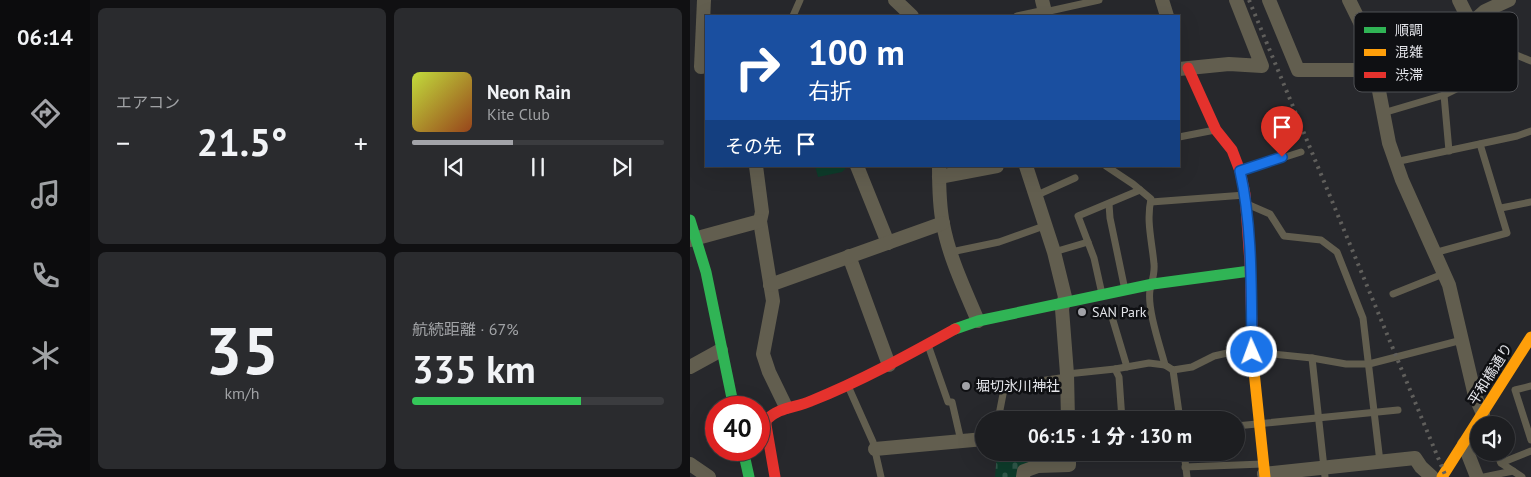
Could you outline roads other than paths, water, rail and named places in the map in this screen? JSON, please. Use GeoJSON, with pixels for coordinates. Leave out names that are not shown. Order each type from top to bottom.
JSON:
{"type":"FeatureCollection","features":[{"type":"Feature","properties":{"kind":"street"},"geometry":{"type":"LineString","coordinates":[[699,67],[704,0]]}},
{"type":"Feature","properties":{"kind":"street"},"geometry":{"type":"LineString","coordinates":[[895,0],[913,15]]}},
{"type":"Feature","properties":{"kind":"street"},"geometry":{"type":"LineString","coordinates":[[910,0],[914,15]]}},
{"type":"Feature","properties":{"kind":"street"},"geometry":{"type":"LineString","coordinates":[[1162,0],[1167,15]]}},
{"type":"Feature","properties":{"kind":"street"},"geometry":{"type":"LineString","coordinates":[[1236,0],[1262,66],[1229,64],[1183,68],[1216,130],[1232,150],[1240,171],[1246,199],[1252,352],[1264,472],[1324,472],[1415,458],[1432,477]]}},
{"type":"Feature","properties":{"kind":"street"},"geometry":{"type":"LineString","coordinates":[[1269,0],[1298,70],[1354,69]]}},
{"type":"Feature","properties":{"kind":"street"},"geometry":{"type":"LineString","coordinates":[[1349,0],[1354,12]]}},
{"type":"Feature","properties":{"kind":"street"},"geometry":{"type":"LineString","coordinates":[[1459,0],[1465,12]]}},
{"type":"Feature","properties":{"kind":"street"},"geometry":{"type":"LineString","coordinates":[[1484,12],[1509,0]]}},
{"type":"Feature","properties":{"kind":"street"},"geometry":{"type":"LineString","coordinates":[[1381,92],[1383,113],[1395,162],[1449,285],[1479,416]]}},
{"type":"Feature","properties":{"kind":"street"},"geometry":{"type":"LineString","coordinates":[[756,167],[762,212],[760,221],[772,301],[763,354],[769,372],[786,407]]}},
{"type":"Feature","properties":{"kind":"street"},"geometry":{"type":"LineString","coordinates":[[857,167],[888,243]]}},
{"type":"Feature","properties":{"kind":"street"},"geometry":{"type":"LineString","coordinates":[[978,321],[951,252],[943,223],[939,172],[987,167]]}},
{"type":"Feature","properties":{"kind":"street"},"geometry":{"type":"LineString","coordinates":[[1026,167],[1054,252],[1065,297],[1062,309],[1068,411]]}},
{"type":"Feature","properties":{"kind":"street"},"geometry":{"type":"LineString","coordinates":[[690,220],[693,239],[706,272],[731,396]]}},
{"type":"Feature","properties":{"kind":"street"},"geometry":{"type":"LineString","coordinates":[[693,239],[760,221]]}},
{"type":"Feature","properties":{"kind":"street"},"geometry":{"type":"LineString","coordinates":[[770,286],[943,223]]}},
{"type":"Feature","properties":{"kind":"street"},"geometry":{"type":"LineString","coordinates":[[848,256],[889,366]]}},
{"type":"Feature","properties":{"kind":"street"},"geometry":{"type":"LineString","coordinates":[[775,477],[766,420],[771,415],[786,407],[809,402],[889,366],[961,326],[1153,284],[1250,271]]}},
{"type":"Feature","properties":{"kind":"street","name":"平和橋通り"},"geometry":{"type":"LineString","coordinates":[[1482,416],[1502,381],[1531,337]]}},
{"type":"Feature","properties":{"kind":"street"},"geometry":{"type":"LineString","coordinates":[[690,368],[721,350]]}},
{"type":"Feature","properties":{"kind":"street","name":"平和橋通り"},"geometry":{"type":"LineString","coordinates":[[1442,477],[1470,435]]}},
{"type":"Feature","properties":{"kind":"street"},"geometry":{"type":"LineString","coordinates":[[875,449],[975,440]]}},
{"type":"Feature","properties":{"kind":"street"},"geometry":{"type":"LineString","coordinates":[[1464,444],[1478,477]]}},
{"type":"Feature","properties":{"kind":"street"},"geometry":{"type":"LineString","coordinates":[[745,461],[749,477]]}},
{"type":"Feature","properties":{"kind":"street"},"geometry":{"type":"LineString","coordinates":[[1023,477],[1024,471],[1038,466],[1069,465],[1069,461]]}},
{"type":"Feature","properties":{"kind":"street"},"geometry":{"type":"LineString","coordinates":[[690,464],[709,477]]}},
{"type":"Feature","properties":{"kind":"lane"},"geometry":{"type":"LineString","coordinates":[[793,15],[800,0]]}},
{"type":"Feature","properties":{"kind":"lane"},"geometry":{"type":"LineString","coordinates":[[1021,15],[1044,9],[1099,0]]}},
{"type":"Feature","properties":{"kind":"lane"},"geometry":{"type":"LineString","coordinates":[[1518,56],[1531,62]]}},
{"type":"Feature","properties":{"kind":"lane"},"geometry":{"type":"LineString","coordinates":[[1383,113],[1450,92]]}},
{"type":"Feature","properties":{"kind":"lane"},"geometry":{"type":"LineString","coordinates":[[1444,95],[1449,151]]}},
{"type":"Feature","properties":{"kind":"lane"},"geometry":{"type":"LineString","coordinates":[[1180,136],[1216,130]]}},
{"type":"Feature","properties":{"kind":"lane"},"geometry":{"type":"LineString","coordinates":[[1395,162],[1517,136],[1531,131]]}},
{"type":"Feature","properties":{"kind":"lane"},"geometry":{"type":"LineString","coordinates":[[1434,253],[1508,233],[1480,144]]}},
{"type":"Feature","properties":{"kind":"lane"},"geometry":{"type":"LineString","coordinates":[[1240,171],[1301,152]]}},
{"type":"Feature","properties":{"kind":"lane"},"geometry":{"type":"LineString","coordinates":[[1107,167],[1151,199],[1148,214],[1154,264],[1153,284],[1150,290],[1152,319],[1165,365]]}},
{"type":"Feature","properties":{"kind":"lane"},"geometry":{"type":"LineString","coordinates":[[1035,196],[1075,178]]}},
{"type":"Feature","properties":{"kind":"lane"},"geometry":{"type":"LineString","coordinates":[[1102,294],[1094,258],[1078,216],[1140,190]]}},
{"type":"Feature","properties":{"kind":"lane"},"geometry":{"type":"LineString","coordinates":[[1150,202],[1246,199],[1270,214],[1284,236],[1321,240],[1337,252],[1363,318],[1380,462]]}},
{"type":"Feature","properties":{"kind":"lane"},"geometry":{"type":"LineString","coordinates":[[1501,208],[1531,202]]}},
{"type":"Feature","properties":{"kind":"lane"},"geometry":{"type":"LineString","coordinates":[[1109,204],[1110,218],[1125,290]]}},
{"type":"Feature","properties":{"kind":"lane"},"geometry":{"type":"LineString","coordinates":[[951,252],[999,242],[1044,226]]}},
{"type":"Feature","properties":{"kind":"lane"},"geometry":{"type":"LineString","coordinates":[[1054,252],[1088,242]]}},
{"type":"Feature","properties":{"kind":"lane"},"geometry":{"type":"LineString","coordinates":[[1393,294],[1443,274]]}},
{"type":"Feature","properties":{"kind":"lane"},"geometry":{"type":"LineString","coordinates":[[1112,317],[1127,367]]}},
{"type":"Feature","properties":{"kind":"lane"},"geometry":{"type":"LineString","coordinates":[[1000,411],[1004,389],[1007,386],[1067,375],[1115,370],[1149,363],[1165,365],[1173,370],[1192,367],[1214,356],[1232,352],[1312,358],[1346,364],[1369,364],[1462,340]]}},
{"type":"Feature","properties":{"kind":"lane"},"geometry":{"type":"LineString","coordinates":[[928,345],[948,402],[952,402],[961,441]]}},
{"type":"Feature","properties":{"kind":"lane"},"geometry":{"type":"LineString","coordinates":[[1312,358],[1324,472]]}},
{"type":"Feature","properties":{"kind":"lane"},"geometry":{"type":"LineString","coordinates":[[1115,370],[1119,377],[1121,411]]}},
{"type":"Feature","properties":{"kind":"lane"},"geometry":{"type":"LineString","coordinates":[[1173,370],[1179,411]]}},
{"type":"Feature","properties":{"kind":"lane"},"geometry":{"type":"LineString","coordinates":[[1502,381],[1516,390],[1531,440]]}},
{"type":"Feature","properties":{"kind":"lane"},"geometry":{"type":"LineString","coordinates":[[848,384],[875,449],[881,477]]}},
{"type":"Feature","properties":{"kind":"lane"},"geometry":{"type":"LineString","coordinates":[[1516,390],[1531,386]]}},
{"type":"Feature","properties":{"kind":"lane"},"geometry":{"type":"LineString","coordinates":[[1245,425],[1398,410]]}},
{"type":"Feature","properties":{"kind":"lane"},"geometry":{"type":"LineString","coordinates":[[1522,477],[1502,462],[1531,451]]}},
{"type":"Feature","properties":{"kind":"lane"},"geometry":{"type":"LineString","coordinates":[[1185,461],[1187,477]]}},
{"type":"Feature","properties":{"kind":"lane"},"geometry":{"type":"LineString","coordinates":[[1185,467],[1264,472]]}},
{"type":"Feature","properties":{"kind":"lane"},"geometry":{"type":"LineString","coordinates":[[1484,477],[1513,471]]}},
{"type":"Feature","properties":{"kind":"railway"},"geometry":{"type":"LineString","coordinates":[[1249,0],[1446,477]]}},
{"type":"Feature","properties":{"kind":"place","name":"SAN Park"},"geometry":{"type":"Point","coordinates":[1082,312]}},
{"type":"Feature","properties":{"kind":"place","name":"堀切氷川神社"},"geometry":{"type":"Point","coordinates":[966,386]}}]}
